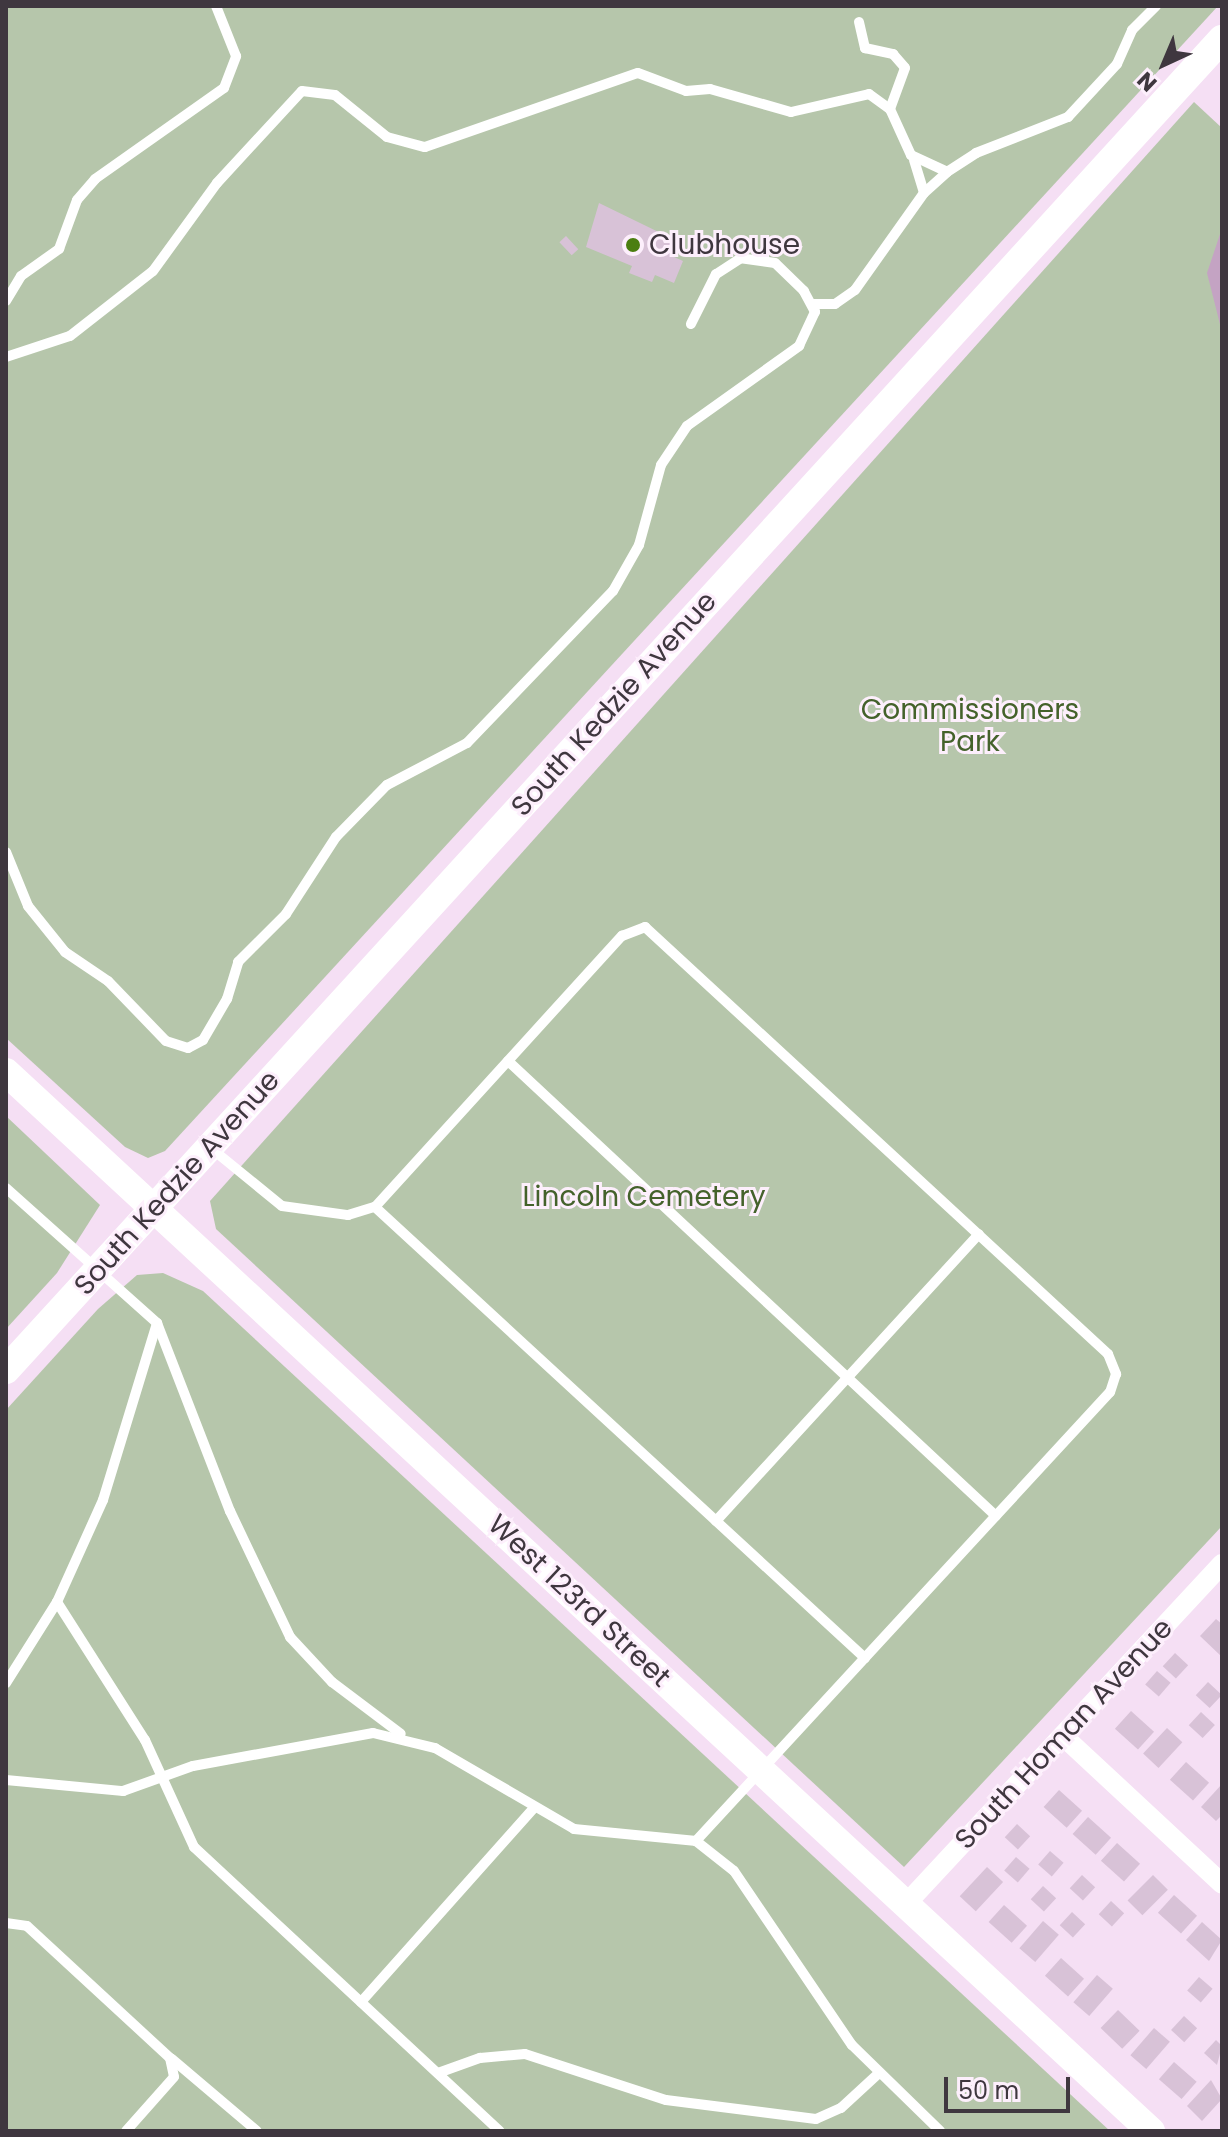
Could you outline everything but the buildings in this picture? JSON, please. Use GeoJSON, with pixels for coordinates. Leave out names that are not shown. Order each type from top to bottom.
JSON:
{"type":"FeatureCollection","features":[{"type":"Feature","properties":{"kind":"main road","name":"South Kedzie Avenue"},"geometry":{"type":"LineString","coordinates":[[6,1370],[1222,39]]}},
{"type":"Feature","properties":{"kind":"main road","name":"West 123rd Street"},"geometry":{"type":"LineString","coordinates":[[6,1072],[1151,2131]]}},
{"type":"Feature","properties":{"kind":"street","name":"South Homan Avenue"},"geometry":{"type":"LineString","coordinates":[[906,1904],[1221,1566]]}},
{"type":"Feature","properties":{"kind":"street"},"geometry":{"type":"LineString","coordinates":[[1063,1736],[1222,1884]]}},
{"type":"Feature","properties":{"kind":"lane"},"geometry":{"type":"LineString","coordinates":[[6,301],[21,276],[59,249],[77,200],[95,179],[224,88],[236,56],[216,6]]}},
{"type":"Feature","properties":{"kind":"lane"},"geometry":{"type":"LineString","coordinates":[[813,304],[835,304],[855,290],[924,193],[947,172],[992,146],[1056,126],[1106,79],[1132,30],[1156,6]]}},
{"type":"Feature","properties":{"kind":"lane"},"geometry":{"type":"LineString","coordinates":[[859,22],[865,48],[893,54],[905,68],[890,109]]}},
{"type":"Feature","properties":{"kind":"lane"},"geometry":{"type":"LineString","coordinates":[[6,357],[70,336],[153,271],[217,183],[302,91],[335,95],[387,137],[425,147],[638,73],[777,110],[869,94],[890,109],[924,193]]}},
{"type":"Feature","properties":{"kind":"lane"},"geometry":{"type":"LineString","coordinates":[[911,155],[947,172]]}},
{"type":"Feature","properties":{"kind":"lane"},"geometry":{"type":"LineString","coordinates":[[6,852],[28,906],[65,952],[108,981],[166,1041],[188,1048],[203,1040],[227,999],[238,962],[286,914],[336,837],[387,785],[467,743],[613,591],[639,545],[668,452],[697,415],[743,392],[799,346],[815,320],[813,304],[775,263],[741,258],[716,274],[691,324]]}},
{"type":"Feature","properties":{"kind":"lane"},"geometry":{"type":"LineString","coordinates":[[210,1148],[282,1206],[336,1215],[375,1207],[622,936],[645,927],[1108,1354],[1116,1374],[1110,1392],[763,1772],[696,1841]]}},
{"type":"Feature","properties":{"kind":"lane"},"geometry":{"type":"LineString","coordinates":[[508,1061],[996,1516]]}},
{"type":"Feature","properties":{"kind":"lane"},"geometry":{"type":"LineString","coordinates":[[6,1188],[157,1323],[235,1522],[290,1637],[332,1682],[402,1735],[468,1764],[535,1807],[596,1836],[696,1841],[734,1871],[828,2013],[879,2073],[940,2131]]}},
{"type":"Feature","properties":{"kind":"lane"},"geometry":{"type":"LineString","coordinates":[[375,1207],[865,1658]]}},
{"type":"Feature","properties":{"kind":"lane"},"geometry":{"type":"LineString","coordinates":[[716,1521],[979,1234]]}},
{"type":"Feature","properties":{"kind":"lane"},"geometry":{"type":"LineString","coordinates":[[6,1683],[57,1602],[125,1439],[157,1323]]}},
{"type":"Feature","properties":{"kind":"lane"},"geometry":{"type":"LineString","coordinates":[[57,1602],[163,1779],[194,1847],[500,2131]]}},
{"type":"Feature","properties":{"kind":"lane"},"geometry":{"type":"LineString","coordinates":[[6,1780],[97,1792],[146,1787],[193,1766],[342,1737],[402,1735]]}},
{"type":"Feature","properties":{"kind":"lane"},"geometry":{"type":"LineString","coordinates":[[361,2002],[535,1807]]}},
{"type":"Feature","properties":{"kind":"lane"},"geometry":{"type":"LineString","coordinates":[[6,1923],[27,1926],[170,2058],[257,2131]]}},
{"type":"Feature","properties":{"kind":"lane"},"geometry":{"type":"LineString","coordinates":[[438,2073],[480,2058],[525,2054],[666,2100],[816,2119],[841,2108],[879,2073]]}},
{"type":"Feature","properties":{"kind":"lane"},"geometry":{"type":"LineString","coordinates":[[126,2131],[174,2077],[170,2058]]}},
{"type":"Feature","properties":{"kind":"green space"},"geometry":{"type":"Polygon","coordinates":[[[6,6],[1218,6],[165,1151],[148,1158],[125,1147],[6,1038],[6,6]]]}},
{"type":"Feature","properties":{"kind":"green space","name":"Lincoln Cemetery"},"geometry":{"type":"Polygon","coordinates":[[[1194,102],[1222,128],[1222,1526],[904,1867],[216,1229],[210,1201],[1194,102]]]}},
{"type":"Feature","properties":{"kind":"green space"},"geometry":{"type":"Polygon","coordinates":[[[6,1116],[100,1205],[57,1273],[6,1329],[6,1116]]]}},
{"type":"Feature","properties":{"kind":"green space"},"geometry":{"type":"Polygon","coordinates":[[[163,1273],[203,1291],[1110,2131],[6,2131],[6,1410],[98,1309],[137,1275],[163,1273]]]}},
{"type":"Feature","properties":{"kind":"shaded area"},"geometry":{"type":"Polygon","coordinates":[[[1222,228],[1222,332],[1207,273],[1222,228]]]}},
{"type":"Feature","properties":{"kind":"place","name":"Clubhouse"},"geometry":{"type":"Point","coordinates":[633,245]}},
{"type":"Feature","properties":{"kind":"park label","name":"Commissioners Park"},"geometry":{"type":"Point","coordinates":[970,726]}}]}
